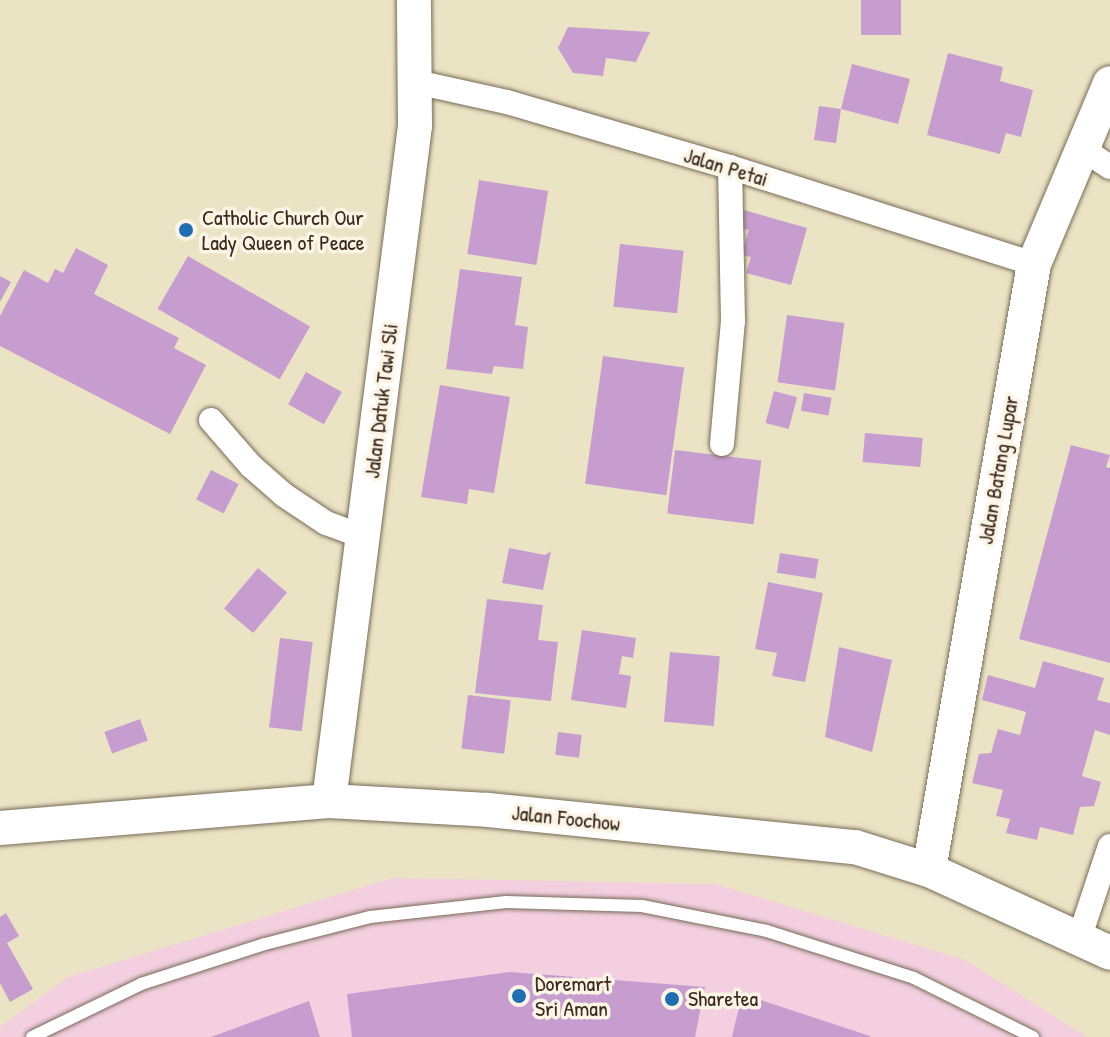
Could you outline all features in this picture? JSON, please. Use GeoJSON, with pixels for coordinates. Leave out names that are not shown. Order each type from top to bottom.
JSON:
{"type":"FeatureCollection","features":[{"type":"Feature","properties":{"kind":"street","name":"Jalan Datuk Tawi Sli"},"geometry":{"type":"LineString","coordinates":[[329,801],[415,126],[414,0]]}},
{"type":"Feature","properties":{"kind":"street","name":"Jalan Petai"},"geometry":{"type":"LineString","coordinates":[[416,82],[507,102],[730,167],[1034,264]]}},
{"type":"Feature","properties":{"kind":"street","name":"Jalan Batang Lupar"},"geometry":{"type":"LineString","coordinates":[[929,870],[1034,264],[1096,158],[1110,83]]}},
{"type":"Feature","properties":{"kind":"street"},"geometry":{"type":"LineString","coordinates":[[722,444],[733,321],[730,167]]}},
{"type":"Feature","properties":{"kind":"street"},"geometry":{"type":"LineString","coordinates":[[211,420],[251,466],[284,495],[326,523],[364,537]]}},
{"type":"Feature","properties":{"kind":"street","name":"Jalan Foochow"},"geometry":{"type":"LineString","coordinates":[[0,828],[329,801],[488,810],[855,847],[929,870],[1110,953]]}},
{"type":"Feature","properties":{"kind":"street"},"geometry":{"type":"LineString","coordinates":[[1079,939],[1110,846]]}},
{"type":"Feature","properties":{"kind":"lane"},"geometry":{"type":"LineString","coordinates":[[32,1037],[141,984],[265,944],[370,917],[506,902],[642,906],[767,931],[914,978],[1033,1037]]}},
{"type":"Feature","properties":{"kind":"shaded area"},"geometry":{"type":"Polygon","coordinates":[[[393,878],[715,884],[965,960],[1087,1037],[0,1037],[0,1027],[68,977],[393,878]]]}},
{"type":"Feature","properties":{"kind":"building"},"geometry":{"type":"Polygon","coordinates":[[[861,0],[901,0],[901,35],[861,35],[861,0]]]}},
{"type":"Feature","properties":{"kind":"building"},"geometry":{"type":"Polygon","coordinates":[[[568,27],[650,32],[636,62],[606,58],[603,76],[573,73],[558,48],[568,27]]]}},
{"type":"Feature","properties":{"kind":"building"},"geometry":{"type":"Polygon","coordinates":[[[948,53],[1003,67],[1000,81],[1033,90],[1021,137],[1006,133],[1000,154],[927,135],[948,53]]]}},
{"type":"Feature","properties":{"kind":"building"},"geometry":{"type":"Polygon","coordinates":[[[852,64],[910,79],[898,124],[841,109],[852,64]]]}},
{"type":"Feature","properties":{"kind":"building"},"geometry":{"type":"Polygon","coordinates":[[[819,106],[841,109],[836,143],[814,140],[819,106]]]}},
{"type":"Feature","properties":{"kind":"building"},"geometry":{"type":"Polygon","coordinates":[[[479,180],[548,191],[536,265],[467,254],[479,180]]]}},
{"type":"Feature","properties":{"kind":"building"},"geometry":{"type":"Polygon","coordinates":[[[744,210],[807,228],[791,285],[746,273],[751,257],[741,255],[749,230],[739,228],[744,210]]]}},
{"type":"Feature","properties":{"kind":"building"},"geometry":{"type":"Polygon","coordinates":[[[620,244],[684,251],[677,313],[613,307],[620,244]]]}},
{"type":"Feature","properties":{"kind":"building"},"geometry":{"type":"Polygon","coordinates":[[[76,248],[108,265],[94,294],[179,338],[174,348],[206,365],[170,434],[0,346],[0,316],[24,270],[48,283],[55,269],[63,273],[76,248]]]}},
{"type":"Feature","properties":{"kind":"building"},"geometry":{"type":"Polygon","coordinates":[[[188,256],[310,326],[280,379],[158,309],[188,256]]]}},
{"type":"Feature","properties":{"kind":"building"},"geometry":{"type":"Polygon","coordinates":[[[460,269],[522,277],[515,325],[528,327],[523,369],[494,366],[492,374],[446,369],[460,269]]]}},
{"type":"Feature","properties":{"kind":"building"},"geometry":{"type":"Polygon","coordinates":[[[0,276],[11,282],[0,302],[0,276]]]}},
{"type":"Feature","properties":{"kind":"building"},"geometry":{"type":"Polygon","coordinates":[[[787,315],[844,323],[835,390],[778,382],[787,315]]]}},
{"type":"Feature","properties":{"kind":"building"},"geometry":{"type":"Polygon","coordinates":[[[603,356],[684,367],[666,495],[585,484],[603,356]]]}},
{"type":"Feature","properties":{"kind":"building"},"geometry":{"type":"Polygon","coordinates":[[[306,372],[342,392],[324,424],[288,404],[306,372]]]}},
{"type":"Feature","properties":{"kind":"building"},"geometry":{"type":"Polygon","coordinates":[[[440,385],[510,397],[494,493],[469,489],[467,504],[421,497],[440,385]]]}},
{"type":"Feature","properties":{"kind":"building"},"geometry":{"type":"Polygon","coordinates":[[[774,391],[797,397],[789,429],[765,423],[774,391]]]}},
{"type":"Feature","properties":{"kind":"building"},"geometry":{"type":"Polygon","coordinates":[[[804,393],[832,398],[828,416],[801,411],[804,393]]]}},
{"type":"Feature","properties":{"kind":"building"},"geometry":{"type":"Polygon","coordinates":[[[865,433],[923,438],[920,467],[862,462],[865,433]]]}},
{"type":"Feature","properties":{"kind":"building"},"geometry":{"type":"Polygon","coordinates":[[[1071,445],[1110,455],[1106,467],[1110,468],[1110,663],[1019,639],[1071,445]]]}},
{"type":"Feature","properties":{"kind":"building"},"geometry":{"type":"Polygon","coordinates":[[[675,450],[761,461],[754,524],[667,514],[675,450]]]}},
{"type":"Feature","properties":{"kind":"building"},"geometry":{"type":"Polygon","coordinates":[[[211,470],[239,484],[224,513],[196,499],[211,470]]]}},
{"type":"Feature","properties":{"kind":"building"},"geometry":{"type":"Polygon","coordinates":[[[509,548],[545,555],[551,551],[543,590],[502,583],[509,548]]]}},
{"type":"Feature","properties":{"kind":"building"},"geometry":{"type":"Polygon","coordinates":[[[780,553],[819,559],[815,579],[777,573],[780,553]]]}},
{"type":"Feature","properties":{"kind":"building"},"geometry":{"type":"Polygon","coordinates":[[[258,568],[287,592],[253,633],[224,609],[258,568]]]}},
{"type":"Feature","properties":{"kind":"building"},"geometry":{"type":"Polygon","coordinates":[[[768,582],[823,593],[805,682],[772,676],[777,653],[755,649],[768,582]]]}},
{"type":"Feature","properties":{"kind":"building"},"geometry":{"type":"Polygon","coordinates":[[[487,599],[543,605],[538,640],[558,642],[551,701],[475,693],[487,599]]]}},
{"type":"Feature","properties":{"kind":"building"},"geometry":{"type":"Polygon","coordinates":[[[582,630],[636,638],[633,658],[622,656],[619,674],[631,676],[626,708],[571,700],[582,630]]]}},
{"type":"Feature","properties":{"kind":"building"},"geometry":{"type":"Polygon","coordinates":[[[280,638],[313,642],[302,731],[269,727],[280,638]]]}},
{"type":"Feature","properties":{"kind":"building"},"geometry":{"type":"Polygon","coordinates":[[[839,647],[892,660],[872,752],[825,737],[839,647]]]}},
{"type":"Feature","properties":{"kind":"building"},"geometry":{"type":"Polygon","coordinates":[[[670,652],[720,656],[714,726],[664,722],[670,652]]]}},
{"type":"Feature","properties":{"kind":"building"},"geometry":{"type":"Polygon","coordinates":[[[1043,661],[1104,678],[1097,700],[1110,703],[1110,735],[1095,730],[1082,776],[1101,782],[1094,806],[1080,807],[1073,835],[1040,827],[1037,840],[1006,833],[1010,819],[996,816],[1003,790],[972,783],[979,754],[991,753],[998,729],[1020,735],[1026,712],[982,700],[988,675],[1035,688],[1043,661]]]}},
{"type":"Feature","properties":{"kind":"building"},"geometry":{"type":"Polygon","coordinates":[[[468,695],[511,700],[504,754],[461,749],[468,695]]]}},
{"type":"Feature","properties":{"kind":"building"},"geometry":{"type":"Polygon","coordinates":[[[140,719],[148,741],[112,754],[104,732],[140,719]]]}},
{"type":"Feature","properties":{"kind":"building"},"geometry":{"type":"Polygon","coordinates":[[[558,732],[582,735],[579,758],[555,755],[558,732]]]}},
{"type":"Feature","properties":{"kind":"building"},"geometry":{"type":"Polygon","coordinates":[[[6,913],[19,936],[7,943],[33,989],[10,1002],[0,983],[0,917],[6,913]]]}},
{"type":"Feature","properties":{"kind":"building"},"geometry":{"type":"Polygon","coordinates":[[[510,972],[705,987],[695,1037],[352,1037],[347,994],[510,972]]]}},
{"type":"Feature","properties":{"kind":"building"},"geometry":{"type":"Polygon","coordinates":[[[742,994],[870,1036],[870,1037],[732,1037],[742,994]]]}},
{"type":"Feature","properties":{"kind":"building"},"geometry":{"type":"Polygon","coordinates":[[[309,1001],[320,1037],[211,1037],[309,1001]]]}},
{"type":"Feature","properties":{"kind":"place","name":"Catholic Church Our Lady Queen of Peace"},"geometry":{"type":"Point","coordinates":[186,230]}},
{"type":"Feature","properties":{"kind":"place","name":"Doremart Sri Aman"},"geometry":{"type":"Point","coordinates":[519,996]}},
{"type":"Feature","properties":{"kind":"place","name":"Sharetea"},"geometry":{"type":"Point","coordinates":[672,999]}}]}
